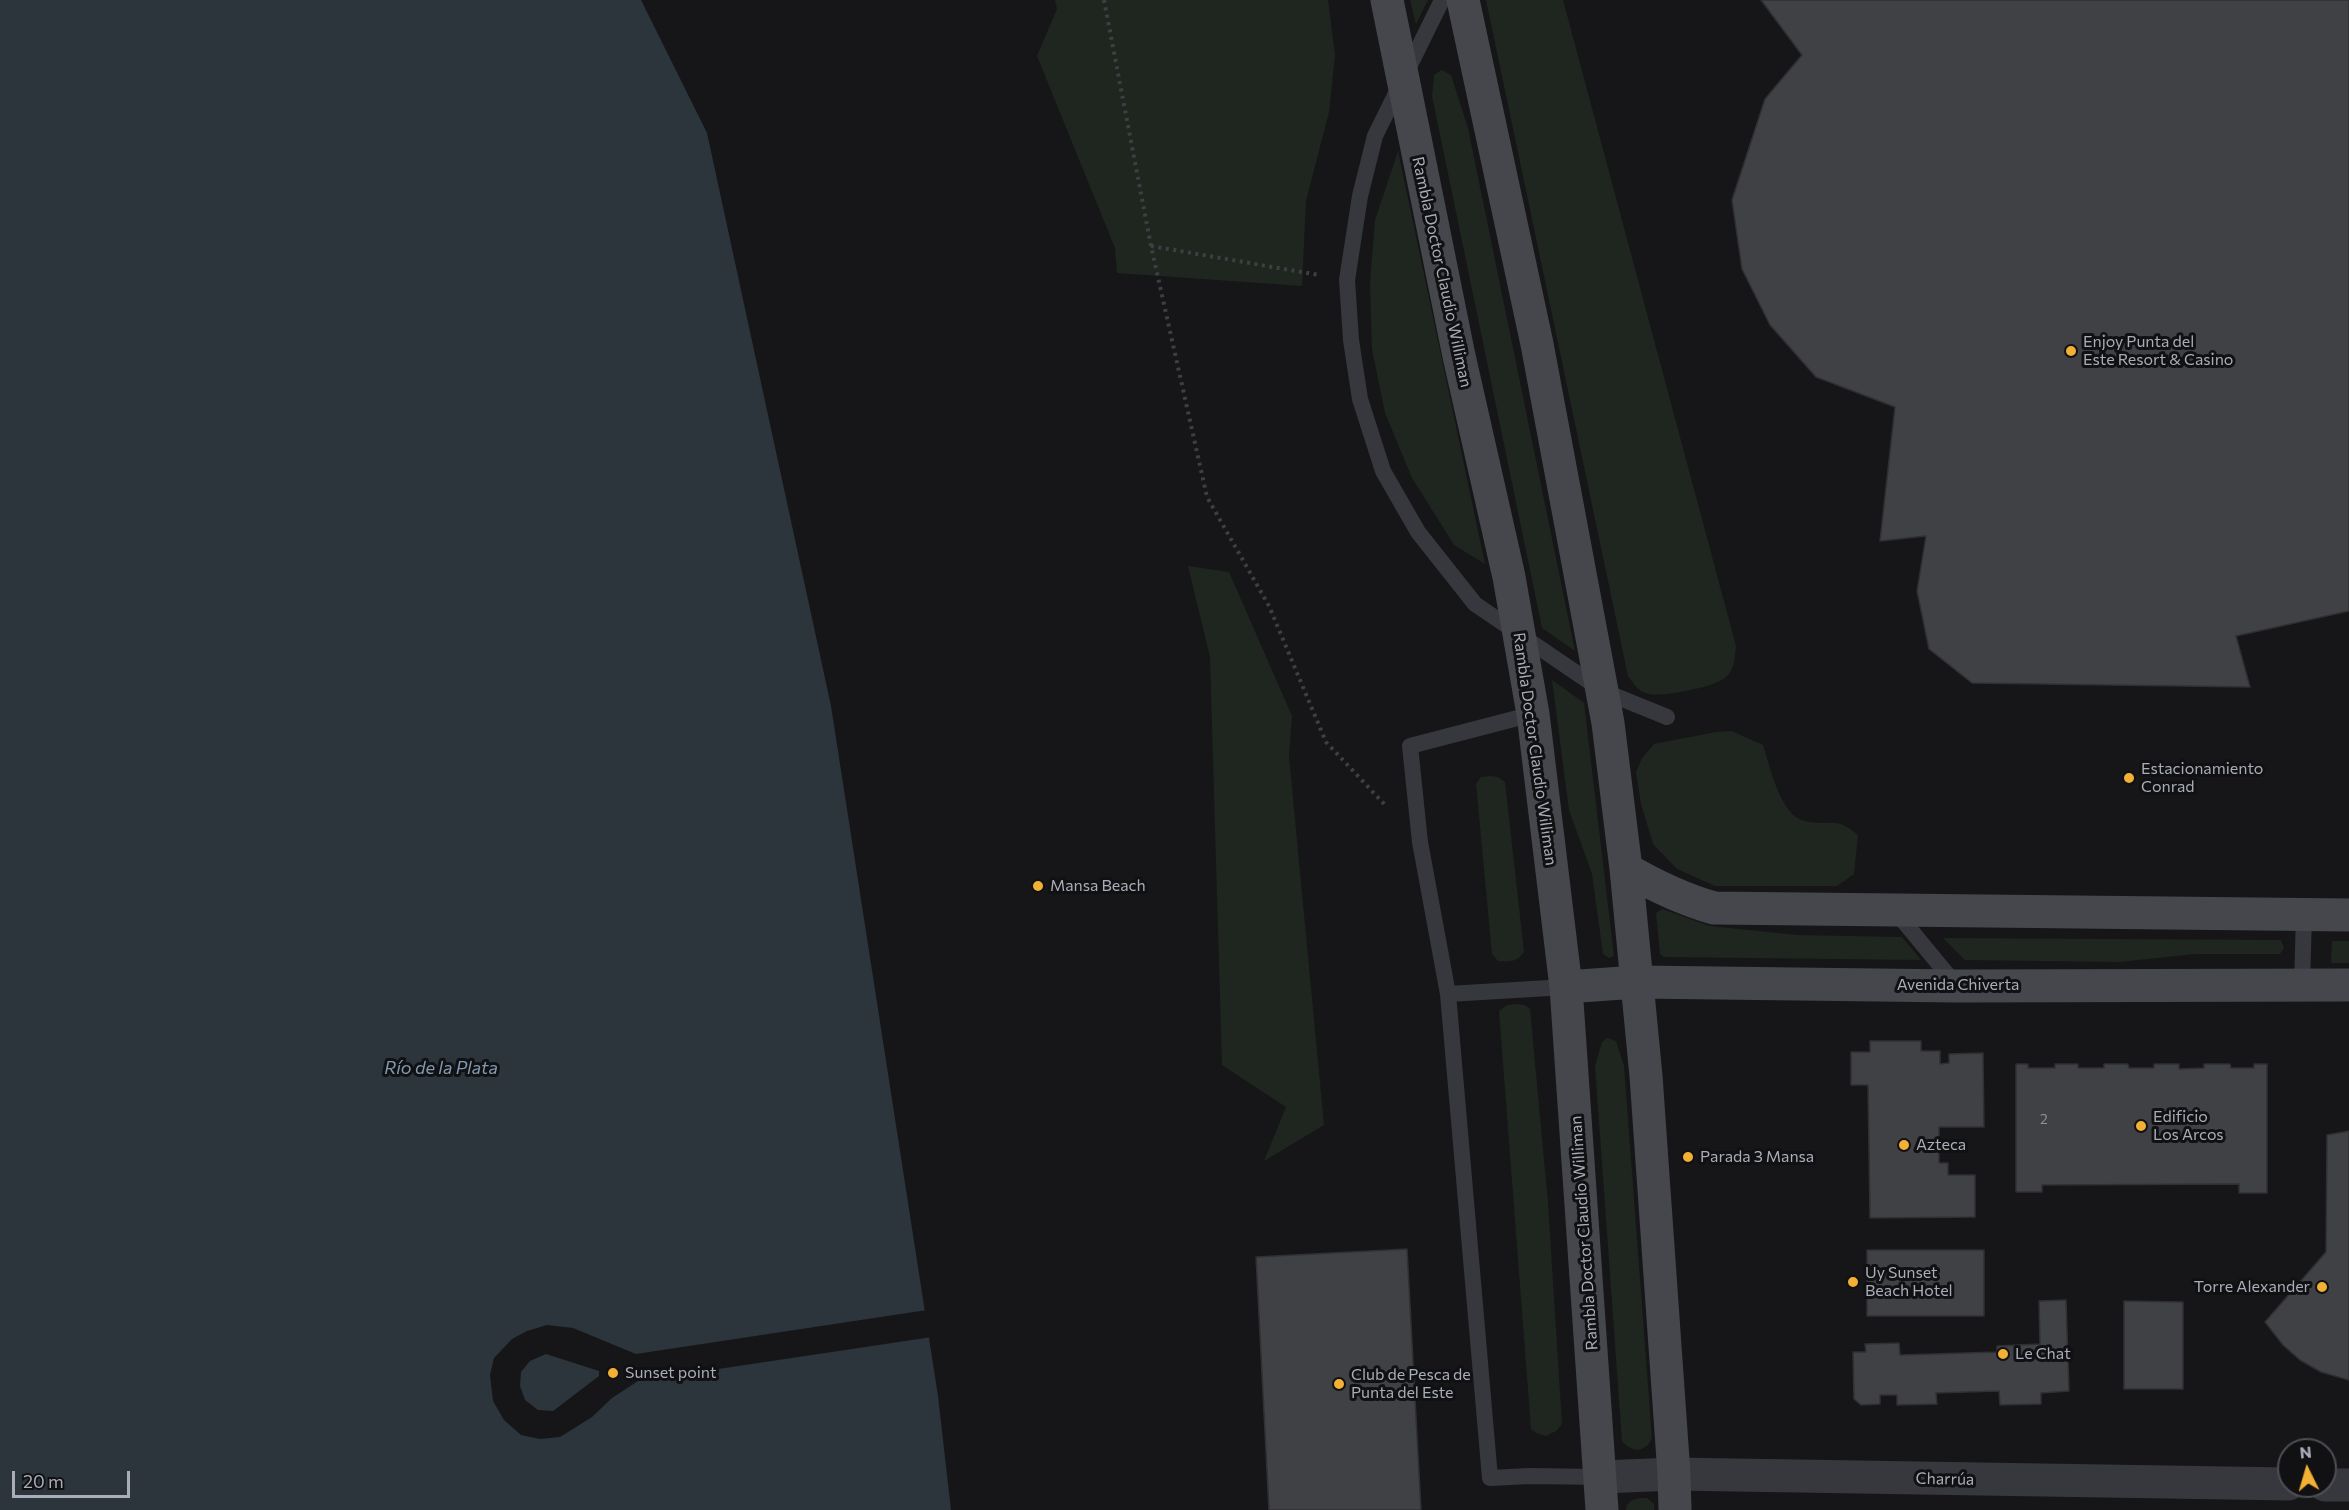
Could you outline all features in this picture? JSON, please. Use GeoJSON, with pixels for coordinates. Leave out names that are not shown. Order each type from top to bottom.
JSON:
{"type":"FeatureCollection","features":[{"type":"Feature","properties":{"kind":"main road","name":"Rambla Doctor Claudio Williman"},"geometry":{"type":"LineString","coordinates":[[1387,0],[1459,356],[1509,577],[1533,714],[1566,987],[1602,1510]]}},
{"type":"Feature","properties":{"kind":"main road"},"geometry":{"type":"LineString","coordinates":[[1463,0],[1537,344],[1603,691],[1626,869],[1646,1076],[1675,1510]]}},
{"type":"Feature","properties":{"kind":"main road"},"geometry":{"type":"LineString","coordinates":[[1626,869],[1666,892],[1714,908],[2349,915]]}},
{"type":"Feature","properties":{"kind":"main road","name":"Avenida Chiverta"},"geometry":{"type":"LineString","coordinates":[[1566,987],[1637,982],[1957,986],[2349,985]]}},
{"type":"Feature","properties":{"kind":"street","name":"Charrúa"},"geometry":{"type":"LineString","coordinates":[[1601,1477],[1674,1474],[2277,1484]]}},
{"type":"Feature","properties":{"kind":"lane"},"geometry":{"type":"LineString","coordinates":[[1442,0],[1375,136],[1360,196],[1347,280],[1351,340],[1360,399],[1383,471],[1418,532],[1475,604],[1603,691],[1667,717]]}},
{"type":"Feature","properties":{"kind":"lane"},"geometry":{"type":"LineString","coordinates":[[1533,714],[1410,746],[1420,842],[1448,994],[1490,1478],[1601,1477]]}},
{"type":"Feature","properties":{"kind":"lane"},"geometry":{"type":"LineString","coordinates":[[1894,910],[1957,986]]}},
{"type":"Feature","properties":{"kind":"lane"},"geometry":{"type":"LineString","coordinates":[[2302,985],[2304,915]]}},
{"type":"Feature","properties":{"kind":"lane"},"geometry":{"type":"LineString","coordinates":[[1448,994],[1566,987]]}},
{"type":"Feature","properties":{"kind":"path"},"geometry":{"type":"LineString","coordinates":[[1104,0],[1151,246],[1207,497],[1269,606],[1326,742],[1420,842]]}},
{"type":"Feature","properties":{"kind":"path"},"geometry":{"type":"LineString","coordinates":[[1151,246],[1347,280]]}},
{"type":"Feature","properties":{"kind":"shaded area"},"geometry":{"type":"Polygon","coordinates":[[[1055,0],[1328,0],[1335,55],[1329,112],[1306,201],[1302,286],[1117,273],[1115,248],[1037,56],[1057,9],[1055,0]]]}},
{"type":"Feature","properties":{"kind":"shaded area"},"geometry":{"type":"Polygon","coordinates":[[[1410,0],[1428,0],[1416,24],[1410,0]]]}},
{"type":"Feature","properties":{"kind":"shaded area"},"geometry":{"type":"Polygon","coordinates":[[[1486,0],[1563,0],[1736,646],[1734,663],[1726,677],[1701,688],[1677,693],[1649,694],[1639,690],[1628,676],[1486,0]]]}},
{"type":"Feature","properties":{"kind":"shaded area"},"geometry":{"type":"Polygon","coordinates":[[[1442,70],[1451,75],[1468,128],[1575,651],[1542,628],[1432,96],[1434,75],[1442,70]]]}},
{"type":"Feature","properties":{"kind":"shaded area"},"geometry":{"type":"Polygon","coordinates":[[[1398,151],[1485,564],[1454,545],[1412,478],[1385,413],[1372,349],[1370,283],[1375,220],[1398,151]]]}},
{"type":"Feature","properties":{"kind":"shaded area"},"geometry":{"type":"Polygon","coordinates":[[[1188,566],[1229,572],[1292,716],[1289,756],[1324,1125],[1264,1161],[1286,1107],[1222,1065],[1210,657],[1188,566]]]}},
{"type":"Feature","properties":{"kind":"shaded area"},"geometry":{"type":"Polygon","coordinates":[[[1552,680],[1584,703],[1614,956],[1609,958],[1603,954],[1592,874],[1569,810],[1552,680]]]}},
{"type":"Feature","properties":{"kind":"shaded area"},"geometry":{"type":"Polygon","coordinates":[[[1732,731],[1763,745],[1777,789],[1789,810],[1796,817],[1814,823],[1838,823],[1858,835],[1854,874],[1837,886],[1715,886],[1677,869],[1653,844],[1641,804],[1636,772],[1642,758],[1654,744],[1732,731]]]}},
{"type":"Feature","properties":{"kind":"shaded area"},"geometry":{"type":"Polygon","coordinates":[[[1481,777],[1498,777],[1505,782],[1524,952],[1516,960],[1510,961],[1498,961],[1492,954],[1476,784],[1481,777]]]}},
{"type":"Feature","properties":{"kind":"shaded area"},"geometry":{"type":"Polygon","coordinates":[[[1662,909],[1710,926],[1797,935],[1902,937],[1921,960],[1664,957],[1660,954],[1656,913],[1662,909]]]}},
{"type":"Feature","properties":{"kind":"shaded area"},"geometry":{"type":"Polygon","coordinates":[[[1943,938],[2281,940],[2284,948],[2280,954],[2195,954],[2119,962],[1965,960],[1943,938]]]}},
{"type":"Feature","properties":{"kind":"shaded area"},"geometry":{"type":"Polygon","coordinates":[[[2332,941],[2349,941],[2349,963],[2331,963],[2332,941]]]}},
{"type":"Feature","properties":{"kind":"shaded area"},"geometry":{"type":"Polygon","coordinates":[[[1507,1005],[1525,1005],[1530,1009],[1548,1203],[1562,1424],[1556,1431],[1546,1436],[1531,1429],[1499,1011],[1507,1005]]]}},
{"type":"Feature","properties":{"kind":"shaded area"},"geometry":{"type":"Polygon","coordinates":[[[1607,1038],[1616,1041],[1624,1066],[1652,1438],[1646,1446],[1638,1450],[1630,1448],[1622,1441],[1595,1066],[1602,1042],[1607,1038]]]}},
{"type":"Feature","properties":{"kind":"shaded area"},"geometry":{"type":"Polygon","coordinates":[[[1639,1498],[1647,1498],[1654,1504],[1654,1510],[1626,1510],[1628,1503],[1639,1498]]]}},
{"type":"Feature","properties":{"kind":"water","name":"Río de la Plata"},"geometry":{"type":"Polygon","coordinates":[[[0,0],[641,0],[707,133],[831,706],[938,1396],[951,1510],[0,1510],[0,0]]]}},
{"type":"Feature","properties":{"kind":"pier"},"geometry":{"type":"Polygon","coordinates":[[[927,1310],[932,1337],[638,1381],[612,1398],[592,1417],[560,1437],[540,1439],[521,1435],[504,1420],[493,1401],[490,1375],[494,1358],[512,1339],[527,1331],[547,1325],[573,1328],[636,1354],[927,1310]],[[546,1354],[530,1361],[521,1372],[520,1386],[525,1400],[538,1410],[553,1411],[599,1376],[599,1371],[546,1354]]]}},
{"type":"Feature","properties":{"kind":"building","name":"Enjoy Punta del Este Resort & Casino"},"geometry":{"type":"Polygon","coordinates":[[[1761,0],[2349,0],[2349,611],[2236,636],[2250,687],[1972,683],[1929,649],[1917,591],[1926,536],[1880,541],[1895,407],[1816,377],[1770,325],[1742,269],[1732,200],[1765,99],[1802,55],[1761,0]]]}},
{"type":"Feature","properties":{"kind":"building","name":"Azteca"},"geometry":{"type":"Polygon","coordinates":[[[1870,1041],[1921,1041],[1921,1051],[1940,1051],[1940,1064],[1949,1063],[1949,1054],[1983,1053],[1984,1127],[1939,1127],[1939,1163],[1948,1163],[1948,1175],[1975,1175],[1975,1217],[1870,1218],[1868,1085],[1851,1085],[1851,1052],[1870,1052],[1870,1041]]]}},
{"type":"Feature","properties":{"kind":"building","name":"Edificio Los Arcos"},"geometry":{"type":"Polygon","coordinates":[[[2016,1064],[2028,1064],[2028,1068],[2055,1068],[2055,1064],[2078,1064],[2078,1068],[2104,1068],[2104,1064],[2128,1064],[2129,1068],[2154,1068],[2154,1064],[2179,1064],[2179,1069],[2204,1068],[2204,1064],[2230,1064],[2231,1068],[2254,1068],[2254,1064],[2267,1064],[2267,1193],[2239,1193],[2239,1184],[2042,1185],[2042,1192],[2016,1192],[2016,1064]]]}},
{"type":"Feature","properties":{"kind":"building","name":"Torre Alexander"},"geometry":{"type":"Polygon","coordinates":[[[2349,1131],[2349,1380],[2321,1372],[2300,1360],[2283,1345],[2265,1322],[2326,1252],[2327,1135],[2349,1131]]]}},
{"type":"Feature","properties":{"kind":"building","name":"Club de Pesca de Punta del Este"},"geometry":{"type":"Polygon","coordinates":[[[1407,1249],[1421,1510],[1269,1510],[1256,1257],[1407,1249]]]}},
{"type":"Feature","properties":{"kind":"building"},"geometry":{"type":"Polygon","coordinates":[[[1867,1250],[1984,1250],[1984,1316],[1867,1316],[1867,1250]]]}},
{"type":"Feature","properties":{"kind":"building","name":"Le Chat"},"geometry":{"type":"Polygon","coordinates":[[[2066,1300],[2069,1391],[2041,1393],[2041,1404],[2000,1405],[1999,1391],[1936,1393],[1937,1404],[1897,1405],[1897,1395],[1880,1395],[1880,1404],[1861,1405],[1854,1399],[1853,1352],[1866,1352],[1865,1344],[1899,1343],[1900,1355],[1997,1352],[1997,1346],[2040,1344],[2039,1301],[2066,1300]]]}},
{"type":"Feature","properties":{"kind":"building"},"geometry":{"type":"Polygon","coordinates":[[[2124,1301],[2183,1302],[2183,1389],[2124,1389],[2124,1301]]]}},
{"type":"Feature","properties":{"kind":"place","name":"Enjoy Punta del Este Resort & Casino"},"geometry":{"type":"Point","coordinates":[2071,351]}},
{"type":"Feature","properties":{"kind":"place","name":"Estacionamiento Conrad"},"geometry":{"type":"Point","coordinates":[2129,778]}},
{"type":"Feature","properties":{"kind":"place","name":"Mansa Beach"},"geometry":{"type":"Point","coordinates":[1038,886]}},
{"type":"Feature","properties":{"kind":"place","name":"Edificio Los Arcos"},"geometry":{"type":"Point","coordinates":[2141,1126]}},
{"type":"Feature","properties":{"kind":"place","name":"Azteca"},"geometry":{"type":"Point","coordinates":[1904,1145]}},
{"type":"Feature","properties":{"kind":"place","name":"Parada 3 Mansa"},"geometry":{"type":"Point","coordinates":[1688,1157]}},
{"type":"Feature","properties":{"kind":"place","name":"Uy Sunset Beach Hotel"},"geometry":{"type":"Point","coordinates":[1853,1282]}},
{"type":"Feature","properties":{"kind":"place","name":"Torre Alexander"},"geometry":{"type":"Point","coordinates":[2322,1287]}},
{"type":"Feature","properties":{"kind":"place","name":"Le Chat"},"geometry":{"type":"Point","coordinates":[2003,1354]}},
{"type":"Feature","properties":{"kind":"place","name":"Sunset point"},"geometry":{"type":"Point","coordinates":[613,1373]}},
{"type":"Feature","properties":{"kind":"place","name":"Club de Pesca de Punta del Este"},"geometry":{"type":"Point","coordinates":[1339,1384]}}]}
